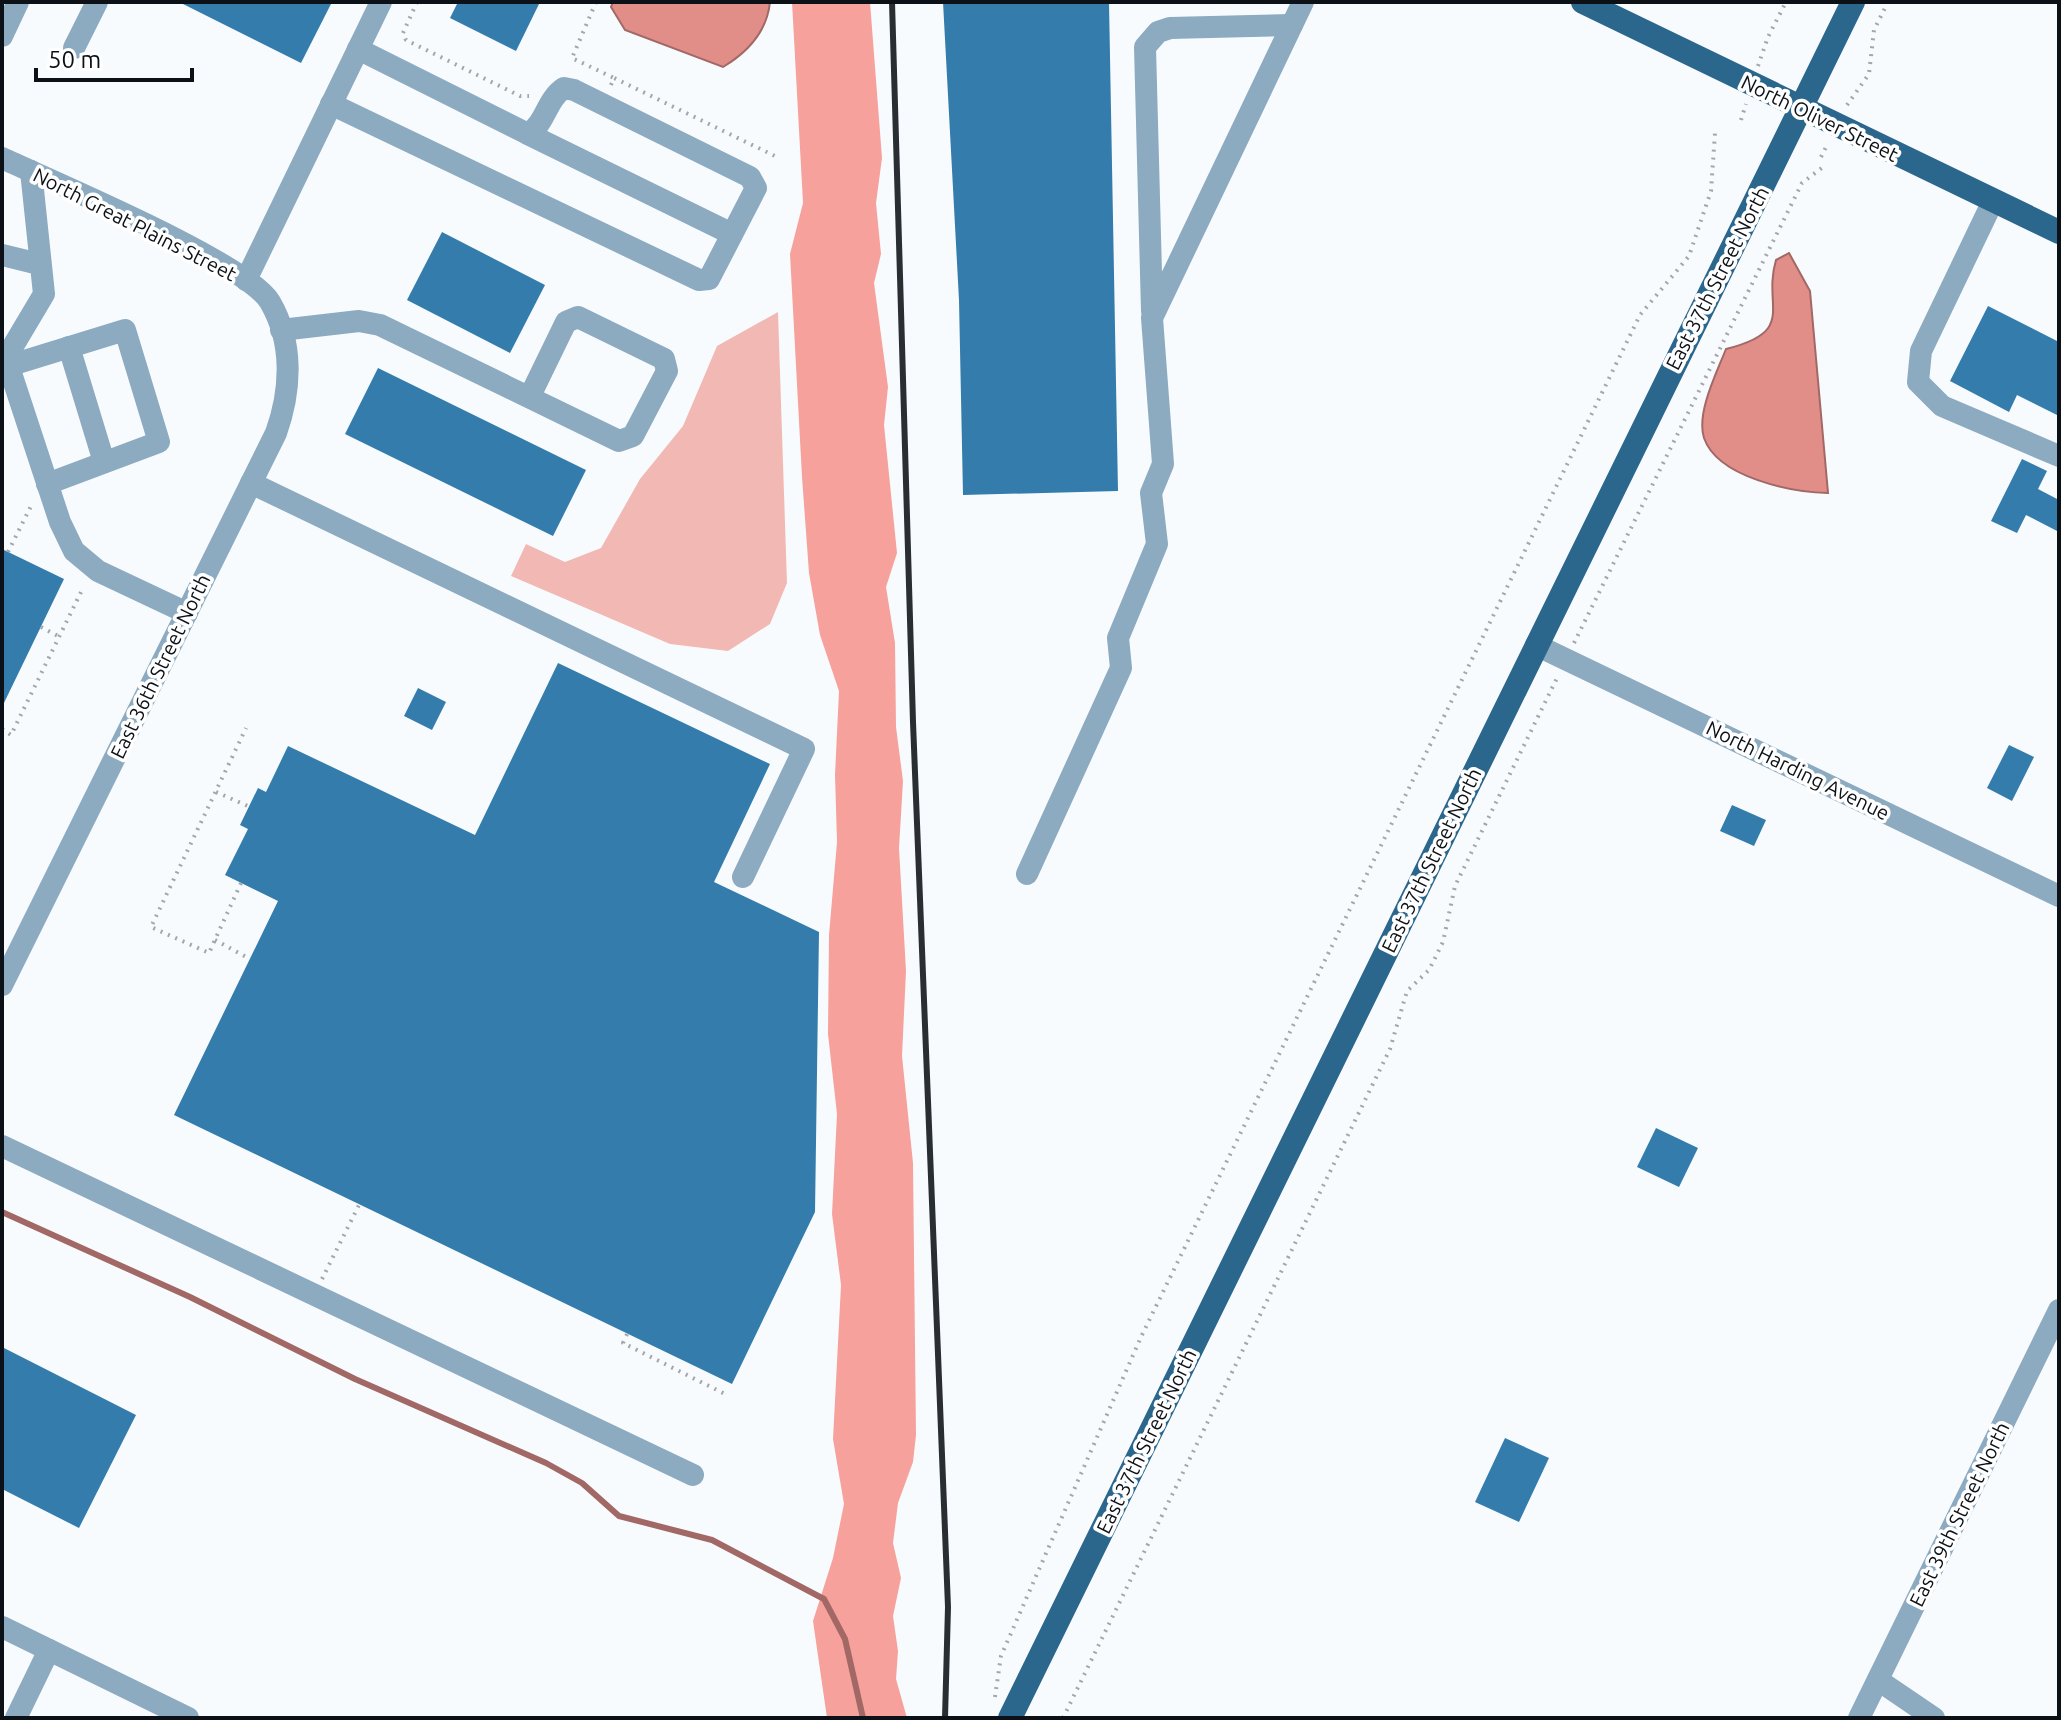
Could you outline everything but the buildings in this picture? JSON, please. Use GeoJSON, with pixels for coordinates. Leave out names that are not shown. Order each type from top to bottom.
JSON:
{"type":"FeatureCollection","features":[{"type":"Feature","properties":{"kind":"main road","name":"North Oliver Street"},"geometry":{"type":"LineString","coordinates":[[1583,2],[2059,232]]}},
{"type":"Feature","properties":{"kind":"main road","name":"East 37th Street North"},"geometry":{"type":"LineString","coordinates":[[1002,1709],[1727,263],[1798,108],[1811,90],[1853,2]]}},
{"type":"Feature","properties":{"kind":"street"},"geometry":{"type":"LineString","coordinates":[[2,36],[18,2]]}},
{"type":"Feature","properties":{"kind":"street"},"geometry":{"type":"LineString","coordinates":[[74,48],[97,2]]}},
{"type":"Feature","properties":{"kind":"street"},"geometry":{"type":"LineString","coordinates":[[246,280],[381,2]]}},
{"type":"Feature","properties":{"kind":"street"},"geometry":{"type":"LineString","coordinates":[[1152,318],[1303,2]]}},
{"type":"Feature","properties":{"kind":"street"},"geometry":{"type":"LineString","coordinates":[[1027,874],[1121,668],[1118,638],[1157,544],[1151,493],[1163,464],[1152,318],[1145,47],[1158,32],[1170,28],[1292,25]]}},
{"type":"Feature","properties":{"kind":"street"},"geometry":{"type":"LineString","coordinates":[[358,49],[732,234]]}},
{"type":"Feature","properties":{"kind":"street"},"geometry":{"type":"LineString","coordinates":[[331,104],[699,280],[709,279],[756,188],[750,177],[574,90],[564,88],[552,96],[537,128],[528,134]]}},
{"type":"Feature","properties":{"kind":"street","name":"North Great Plains Street"},"geometry":{"type":"LineString","coordinates":[[2,158],[233,269],[269,301],[282,335]]}},
{"type":"Feature","properties":{"kind":"street"},"geometry":{"type":"LineString","coordinates":[[31,171],[44,294],[5,362],[60,522],[82,561],[187,613]]}},
{"type":"Feature","properties":{"kind":"street"},"geometry":{"type":"LineString","coordinates":[[1993,201],[1921,351],[1918,382],[1942,406],[2059,456]]}},
{"type":"Feature","properties":{"kind":"street"},"geometry":{"type":"LineString","coordinates":[[2,255],[39,264]]}},
{"type":"Feature","properties":{"kind":"street"},"geometry":{"type":"LineString","coordinates":[[282,335],[359,321],[380,325],[619,441],[633,436],[667,371],[664,359],[578,317],[566,322],[530,396]]}},
{"type":"Feature","properties":{"kind":"street"},"geometry":{"type":"LineString","coordinates":[[5,362],[125,330],[159,442],[47,484]]}},
{"type":"Feature","properties":{"kind":"street","name":"East 36th Street North"},"geometry":{"type":"LineString","coordinates":[[2,985],[251,483],[285,406],[289,373],[282,335]]}},
{"type":"Feature","properties":{"kind":"street"},"geometry":{"type":"LineString","coordinates":[[69,347],[104,462]]}},
{"type":"Feature","properties":{"kind":"street"},"geometry":{"type":"LineString","coordinates":[[251,483],[804,749],[743,877]]}},
{"type":"Feature","properties":{"kind":"street","name":"North Harding Avenue"},"geometry":{"type":"LineString","coordinates":[[1536,645],[2059,896]]}},
{"type":"Feature","properties":{"kind":"street"},"geometry":{"type":"LineString","coordinates":[[2,1146],[693,1475]]}},
{"type":"Feature","properties":{"kind":"street","name":"East 39th Street North"},"geometry":{"type":"LineString","coordinates":[[1859,1718],[2059,1310]]}},
{"type":"Feature","properties":{"kind":"street"},"geometry":{"type":"LineString","coordinates":[[2,1627],[188,1718]]}},
{"type":"Feature","properties":{"kind":"street"},"geometry":{"type":"LineString","coordinates":[[16,1718],[49,1650]]}},
{"type":"Feature","properties":{"kind":"street"},"geometry":{"type":"LineString","coordinates":[[1878,1680],[1934,1718]]}},
{"type":"Feature","properties":{"kind":"path"},"geometry":{"type":"LineString","coordinates":[[571,67],[596,2]]}},
{"type":"Feature","properties":{"kind":"path"},"geometry":{"type":"LineString","coordinates":[[1768,37],[1786,2]]}},
{"type":"Feature","properties":{"kind":"path"},"geometry":{"type":"LineString","coordinates":[[1860,82],[1869,74],[1874,30],[1888,2]]}},
{"type":"Feature","properties":{"kind":"path"},"geometry":{"type":"LineString","coordinates":[[572,58],[614,78]]}},
{"type":"Feature","properties":{"kind":"path"},"geometry":{"type":"LineString","coordinates":[[1002,1709],[1001,1656],[1148,1323],[1640,315],[1689,256],[1711,191],[1715,133]]}},
{"type":"Feature","properties":{"kind":"path"},"geometry":{"type":"LineString","coordinates":[[1063,1718],[1390,1049],[1407,991],[1429,970],[1443,942],[1455,886],[1566,659],[1802,183],[1823,167]]}},
{"type":"Feature","properties":{"kind":"path"},"geometry":{"type":"LineString","coordinates":[[8,552],[32,504]]}},
{"type":"Feature","properties":{"kind":"path"},"geometry":{"type":"LineString","coordinates":[[2,729],[11,735],[83,588]]}},
{"type":"Feature","properties":{"kind":"path"},"geometry":{"type":"LineString","coordinates":[[41,627],[60,637]]}},
{"type":"Feature","properties":{"kind":"path"},"geometry":{"type":"LineString","coordinates":[[241,883],[209,953],[151,927],[246,728]]}},
{"type":"Feature","properties":{"kind":"path"},"geometry":{"type":"LineString","coordinates":[[215,792],[250,807]]}},
{"type":"Feature","properties":{"kind":"path"},"geometry":{"type":"LineString","coordinates":[[215,940],[250,959]]}},
{"type":"Feature","properties":{"kind":"path"},"geometry":{"type":"LineString","coordinates":[[314,1295],[359,1205]]}},
{"type":"Feature","properties":{"kind":"path"},"geometry":{"type":"LineString","coordinates":[[627,1334],[623,1343],[725,1394]]}},
{"type":"Feature","properties":{"kind":"shaded area"},"geometry":{"type":"Polygon","coordinates":[[[613,2],[770,2],[765,23],[755,40],[723,67],[625,30],[611,7],[613,2]]]}},
{"type":"Feature","properties":{"kind":"shaded area"},"geometry":{"type":"Polygon","coordinates":[[[792,2],[870,2],[882,158],[876,203],[881,254],[874,283],[888,387],[884,425],[897,553],[886,587],[895,643],[896,727],[903,781],[899,848],[906,971],[902,1056],[913,1163],[916,1435],[913,1462],[898,1503],[893,1543],[901,1578],[893,1616],[898,1651],[896,1679],[907,1718],[827,1718],[813,1621],[833,1558],[844,1504],[833,1439],[841,1285],[832,1214],[837,1114],[828,1034],[829,935],[837,842],[835,775],[839,691],[820,635],[809,573],[802,477],[790,254],[803,203],[792,2]]]}},
{"type":"Feature","properties":{"kind":"shaded area"},"geometry":{"type":"Polygon","coordinates":[[[1789,253],[1810,291],[1828,493],[1777,486],[1740,473],[1712,452],[1702,428],[1709,393],[1726,349],[1748,342],[1770,325],[1776,260],[1789,253]]]}},
{"type":"Feature","properties":{"kind":"shaded area"},"geometry":{"type":"Polygon","coordinates":[[[778,312],[787,583],[770,624],[728,651],[670,644],[511,576],[526,544],[565,562],[601,548],[640,479],[683,426],[717,346],[778,312]]]}},
{"type":"Feature","properties":{"kind":"waterway"},"geometry":{"type":"LineString","coordinates":[[2,1212],[190,1297],[355,1379],[546,1463],[582,1483],[619,1516],[712,1540],[824,1599],[845,1639],[863,1718]]}},
{"type":"Feature","properties":{"kind":"railway"},"geometry":{"type":"LineString","coordinates":[[892,2],[913,722],[948,1607],[945,1718]]}}]}
